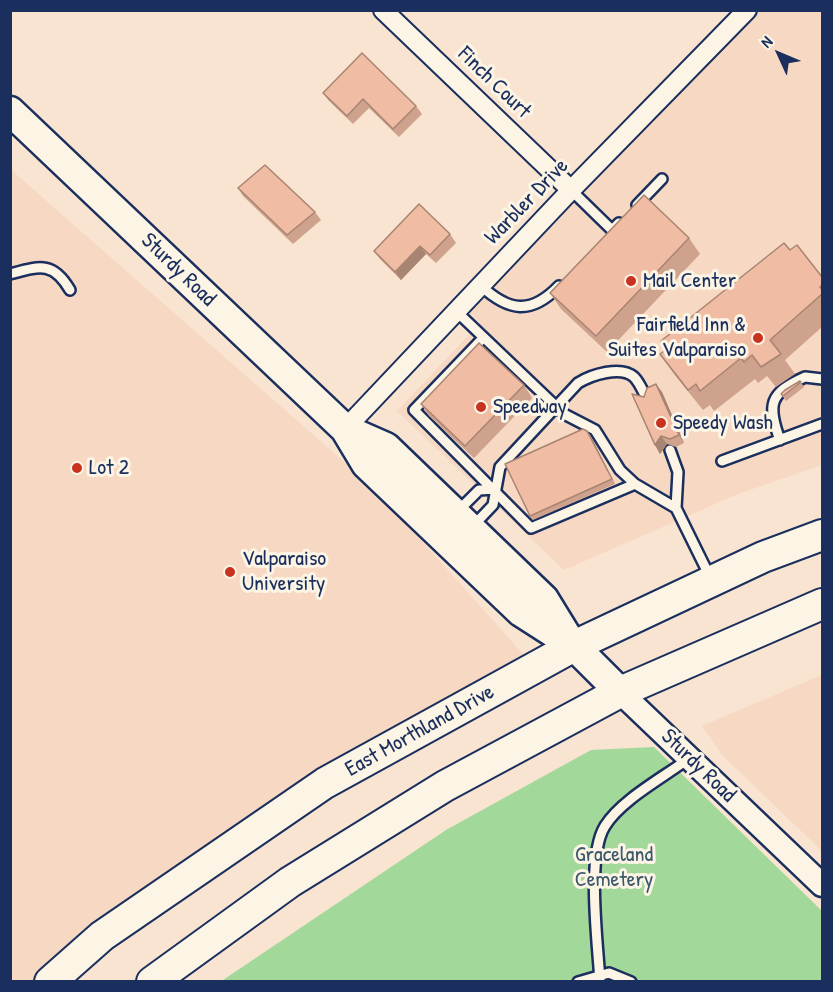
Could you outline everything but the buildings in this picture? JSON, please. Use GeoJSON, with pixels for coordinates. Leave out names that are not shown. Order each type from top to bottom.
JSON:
{"type":"FeatureCollection","features":[{"type":"Feature","properties":{"kind":"highway","name":"East Morthland Drive"},"geometry":{"type":"LineString","coordinates":[[51,981],[102,936],[325,783],[574,646],[763,557],[822,535]]}},
{"type":"Feature","properties":{"kind":"highway"},"geometry":{"type":"LineString","coordinates":[[152,981],[290,882],[445,786],[621,692],[822,604]]}},
{"type":"Feature","properties":{"kind":"main road","name":"Sturdy Road"},"geometry":{"type":"LineString","coordinates":[[10,111],[345,429],[366,464],[521,612],[574,646],[621,692]]}},
{"type":"Feature","properties":{"kind":"main road","name":"Sturdy Road"},"geometry":{"type":"LineString","coordinates":[[345,429],[386,447],[544,598],[574,646]]}},
{"type":"Feature","properties":{"kind":"street","name":"Finch Court"},"geometry":{"type":"LineString","coordinates":[[383,10],[571,190]]}},
{"type":"Feature","properties":{"kind":"street","name":"Warbler Drive"},"geometry":{"type":"LineString","coordinates":[[345,429],[571,190],[747,10]]}},
{"type":"Feature","properties":{"kind":"street","name":"Sturdy Road"},"geometry":{"type":"LineString","coordinates":[[621,692],[822,885]]}},
{"type":"Feature","properties":{"kind":"lane"},"geometry":{"type":"LineString","coordinates":[[604,238],[662,179]]}},
{"type":"Feature","properties":{"kind":"lane"},"geometry":{"type":"LineString","coordinates":[[571,190],[612,230]]}},
{"type":"Feature","properties":{"kind":"lane"},"geometry":{"type":"LineString","coordinates":[[10,274],[44,267],[54,271],[70,290]]}},
{"type":"Feature","properties":{"kind":"lane"},"geometry":{"type":"LineString","coordinates":[[480,285],[494,298],[527,307],[544,302],[567,278]]}},
{"type":"Feature","properties":{"kind":"lane"},"geometry":{"type":"LineString","coordinates":[[456,311],[557,407],[595,430],[620,470],[634,484],[676,508]]}},
{"type":"Feature","properties":{"kind":"lane"},"geometry":{"type":"LineString","coordinates":[[483,338],[414,410],[495,489],[531,528],[634,484]]}},
{"type":"Feature","properties":{"kind":"lane"},"geometry":{"type":"LineString","coordinates":[[463,520],[493,505],[500,467],[578,383],[591,374],[605,372],[631,375],[636,379],[647,399]]}},
{"type":"Feature","properties":{"kind":"lane"},"geometry":{"type":"LineString","coordinates":[[780,440],[771,417],[771,407],[776,398],[805,377],[822,379]]}},
{"type":"Feature","properties":{"kind":"lane"},"geometry":{"type":"LineString","coordinates":[[722,461],[822,424]]}},
{"type":"Feature","properties":{"kind":"lane"},"geometry":{"type":"LineString","coordinates":[[670,450],[678,472],[676,508],[712,581]]}},
{"type":"Feature","properties":{"kind":"lane"},"geometry":{"type":"LineString","coordinates":[[463,520],[479,490],[495,489]]}},
{"type":"Feature","properties":{"kind":"lane"},"geometry":{"type":"LineString","coordinates":[[600,977],[595,864],[599,841],[605,826],[617,812],[690,758]]}},
{"type":"Feature","properties":{"kind":"lane"},"geometry":{"type":"LineString","coordinates":[[578,981],[609,973],[631,981]]}},
{"type":"Feature","properties":{"kind":"shaded area"},"geometry":{"type":"Polygon","coordinates":[[[747,11],[822,11],[822,465],[738,494],[564,570],[397,411],[480,323],[462,305],[747,11]]]}},
{"type":"Feature","properties":{"kind":"shaded area","name":"Valparaiso University"},"geometry":{"type":"Polygon","coordinates":[[[10,169],[375,489],[524,655],[325,783],[50,982],[11,981],[10,169]]]}},
{"type":"Feature","properties":{"kind":"shaded area"},"geometry":{"type":"Polygon","coordinates":[[[822,675],[822,851],[723,756],[702,726],[822,675]]]}},
{"type":"Feature","properties":{"kind":"green space","name":"Graceland Cemetery"},"geometry":{"type":"Polygon","coordinates":[[[654,747],[822,911],[822,981],[220,982],[446,830],[591,750],[654,747]]]}},
{"type":"Feature","properties":{"kind":"place","name":"Mail Center"},"geometry":{"type":"Point","coordinates":[631,281]}},
{"type":"Feature","properties":{"kind":"place","name":"Fairfield Inn & Suites Valparaiso"},"geometry":{"type":"Point","coordinates":[758,338]}},
{"type":"Feature","properties":{"kind":"place","name":"Speedway"},"geometry":{"type":"Point","coordinates":[481,407]}},
{"type":"Feature","properties":{"kind":"place","name":"Speedy Wash"},"geometry":{"type":"Point","coordinates":[661,423]}},
{"type":"Feature","properties":{"kind":"place","name":"Lot 2"},"geometry":{"type":"Point","coordinates":[77,468]}},
{"type":"Feature","properties":{"kind":"place","name":"Valparaiso University"},"geometry":{"type":"Point","coordinates":[230,572]}}]}
